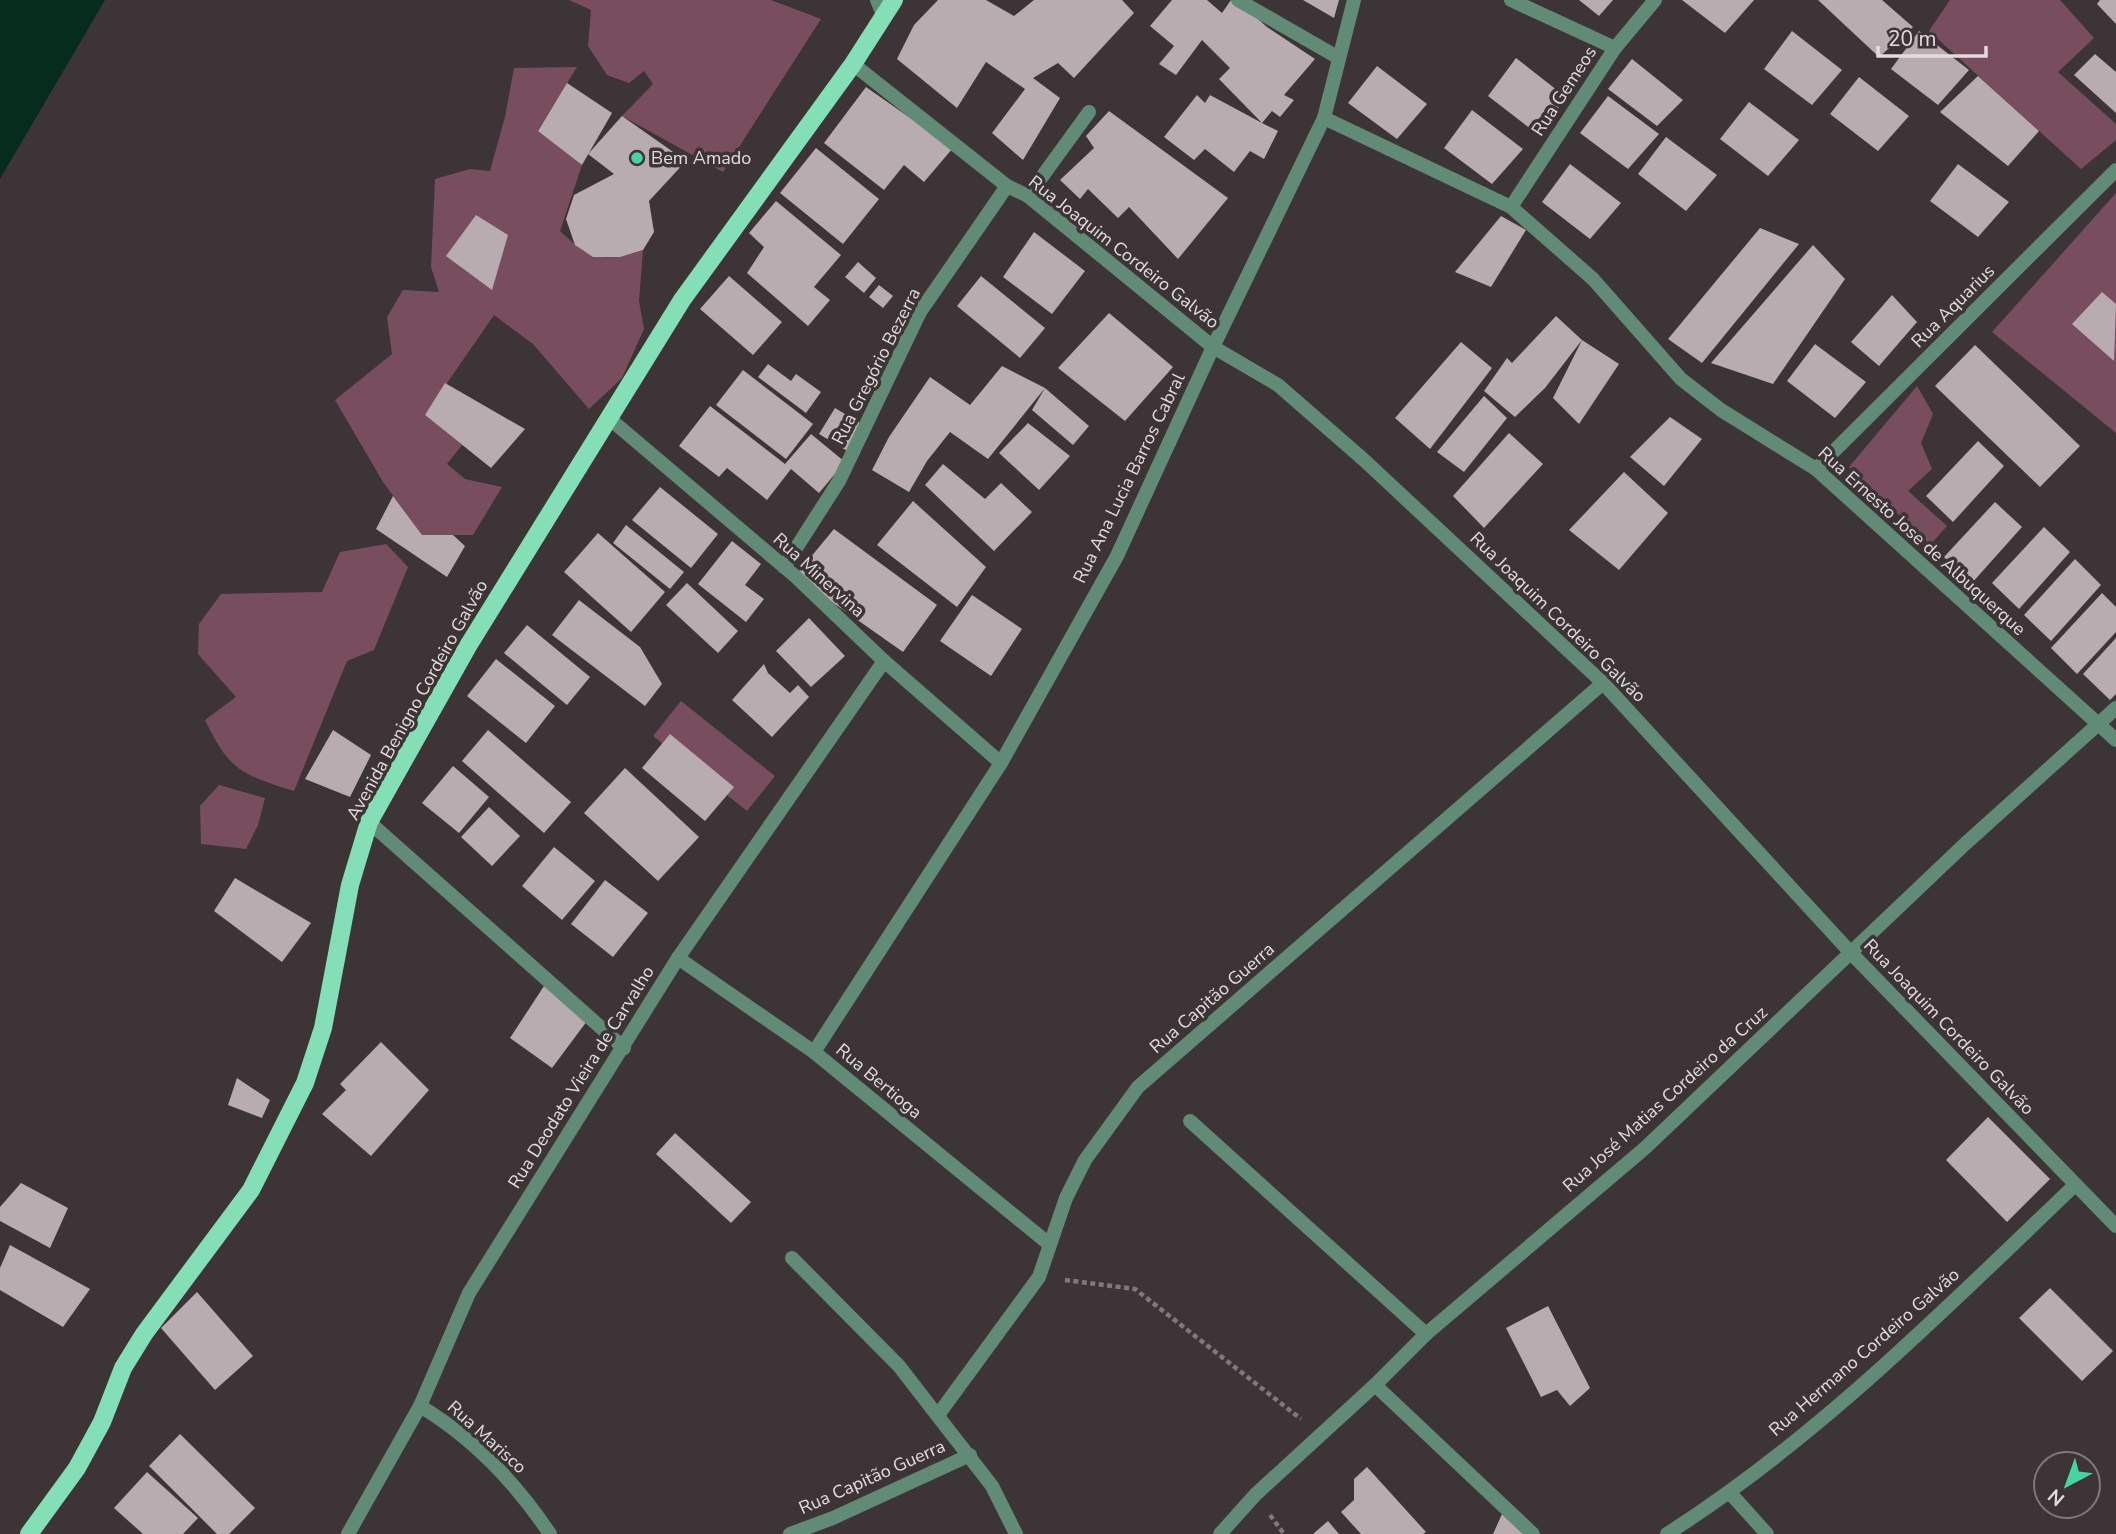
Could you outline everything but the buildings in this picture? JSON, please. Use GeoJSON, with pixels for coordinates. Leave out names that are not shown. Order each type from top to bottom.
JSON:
{"type":"FeatureCollection","features":[{"type":"Feature","properties":{"kind":"main road","name":"Avenida Benigno Cordeiro Galvão"},"geometry":{"type":"LineString","coordinates":[[29,1534],[77,1468],[102,1422],[123,1368],[144,1334],[251,1190],[305,1083],[323,1028],[350,885],[369,822],[468,646],[682,300],[853,64],[880,8],[894,0]]}},
{"type":"Feature","properties":{"kind":"street"},"geometry":{"type":"LineString","coordinates":[[1238,0],[1339,58]]}},
{"type":"Feature","properties":{"kind":"street","name":"Rua Ana Lucia Barros Cabral"},"geometry":{"type":"LineString","coordinates":[[814,1052],[1001,763],[1117,556],[1213,347],[1324,118],[1354,0]]}},
{"type":"Feature","properties":{"kind":"street"},"geometry":{"type":"LineString","coordinates":[[1511,0],[1615,47]]}},
{"type":"Feature","properties":{"kind":"street","name":"Rua Gemeos"},"geometry":{"type":"LineString","coordinates":[[1511,207],[1615,47],[1655,0]]}},
{"type":"Feature","properties":{"kind":"street","name":"Rua Joaquim Cordeiro Galvão"},"geometry":{"type":"LineString","coordinates":[[853,64],[1007,186],[1028,197],[1213,347],[1278,385],[1364,460],[1603,683],[1851,953],[2116,1226]]}},
{"type":"Feature","properties":{"kind":"street"},"geometry":{"type":"LineString","coordinates":[[1028,197],[1090,112]]}},
{"type":"Feature","properties":{"kind":"street","name":"Rua Ernesto Jose de Albuquerque"},"geometry":{"type":"LineString","coordinates":[[1324,118],[1511,207],[1593,279],[1681,379],[1721,410],[1816,468],[2116,740]]}},
{"type":"Feature","properties":{"kind":"street","name":"Rua Aquarius"},"geometry":{"type":"LineString","coordinates":[[1816,468],[2116,170]]}},
{"type":"Feature","properties":{"kind":"street","name":"Rua Gregório Bezerra"},"geometry":{"type":"LineString","coordinates":[[784,568],[839,481],[880,402],[920,312],[1007,186]]}},
{"type":"Feature","properties":{"kind":"street","name":"Rua Minervina"},"geometry":{"type":"LineString","coordinates":[[610,419],[784,568],[884,661],[1001,763]]}},
{"type":"Feature","properties":{"kind":"street","name":"Rua Deodato Vieira de Carvalho"},"geometry":{"type":"LineString","coordinates":[[348,1534],[420,1406],[468,1293],[678,958],[884,661]]}},
{"type":"Feature","properties":{"kind":"street","name":"Rua Capitão Guerra"},"geometry":{"type":"LineString","coordinates":[[938,1415],[1040,1277],[1049,1244],[1085,1160],[1138,1087],[1603,683]]}},
{"type":"Feature","properties":{"kind":"street","name":"Rua José Matias Cordeiro da Cruz"},"geometry":{"type":"LineString","coordinates":[[1220,1534],[1255,1494],[1376,1385],[1426,1334],[1645,1148],[1965,844],[2116,709]]}},
{"type":"Feature","properties":{"kind":"street"},"geometry":{"type":"LineString","coordinates":[[369,822],[624,1048]]}},
{"type":"Feature","properties":{"kind":"street","name":"Rua Bertioga"},"geometry":{"type":"LineString","coordinates":[[678,958],[814,1052],[1049,1244]]}},
{"type":"Feature","properties":{"kind":"street"},"geometry":{"type":"LineString","coordinates":[[1190,1121],[1426,1334]]}},
{"type":"Feature","properties":{"kind":"street","name":"Rua Hermano Cordeiro Galvão"},"geometry":{"type":"LineString","coordinates":[[1667,1534],[1731,1494],[1907,1345],[2075,1185]]}},
{"type":"Feature","properties":{"kind":"street"},"geometry":{"type":"LineString","coordinates":[[792,1258],[900,1366],[992,1486],[1016,1534]]}},
{"type":"Feature","properties":{"kind":"street"},"geometry":{"type":"LineString","coordinates":[[1376,1385],[1533,1534]]}},
{"type":"Feature","properties":{"kind":"street","name":"Rua Marisco"},"geometry":{"type":"LineString","coordinates":[[420,1406],[454,1430],[506,1476],[550,1534]]}},
{"type":"Feature","properties":{"kind":"street","name":"Rua Capitão Guerra"},"geometry":{"type":"LineString","coordinates":[[789,1534],[833,1518],[970,1455]]}},
{"type":"Feature","properties":{"kind":"street"},"geometry":{"type":"LineString","coordinates":[[1731,1494],[1767,1534]]}},
{"type":"Feature","properties":{"kind":"path"},"geometry":{"type":"LineString","coordinates":[[1040,1277],[1135,1289],[1321,1434]]}},
{"type":"Feature","properties":{"kind":"shaded area"},"geometry":{"type":"Polygon","coordinates":[[[0,0],[105,0],[0,179],[0,0]]]}},
{"type":"Feature","properties":{"kind":"shaded area"},"geometry":{"type":"Polygon","coordinates":[[[569,0],[771,0],[821,19],[723,172],[622,116],[653,84],[644,71],[629,83],[607,75],[588,46],[591,10],[569,0]]]}},
{"type":"Feature","properties":{"kind":"shaded area"},"geometry":{"type":"Polygon","coordinates":[[[1950,0],[2060,0],[2094,38],[2058,72],[2116,124],[2116,140],[2081,169],[1929,31],[1950,0]]]}},
{"type":"Feature","properties":{"kind":"shaded area"},"geometry":{"type":"Polygon","coordinates":[[[577,67],[538,130],[582,165],[560,231],[580,248],[598,256],[617,257],[643,250],[639,301],[644,329],[622,378],[589,409],[533,344],[494,315],[425,415],[462,445],[447,464],[465,479],[502,487],[473,535],[422,535],[383,482],[335,400],[392,354],[387,317],[403,290],[439,292],[431,267],[435,179],[470,169],[490,171],[505,117],[514,68],[577,67]]]}},
{"type":"Feature","properties":{"kind":"shaded area"},"geometry":{"type":"Polygon","coordinates":[[[2116,193],[2116,433],[1992,332],[2116,193]]]}},
{"type":"Feature","properties":{"kind":"shaded area"},"geometry":{"type":"Polygon","coordinates":[[[1917,386],[1933,414],[1921,443],[1932,469],[1908,491],[1947,526],[1930,545],[1849,467],[1917,386]]]}},
{"type":"Feature","properties":{"kind":"shaded area"},"geometry":{"type":"Polygon","coordinates":[[[386,544],[408,567],[374,650],[347,661],[294,791],[239,769],[222,751],[205,720],[236,697],[198,654],[199,624],[221,594],[322,592],[340,552],[386,544]]]}},
{"type":"Feature","properties":{"kind":"shaded area"},"geometry":{"type":"Polygon","coordinates":[[[681,701],[775,776],[747,811],[653,736],[681,701]]]}},
{"type":"Feature","properties":{"kind":"shaded area"},"geometry":{"type":"Polygon","coordinates":[[[219,785],[265,798],[258,825],[246,849],[201,844],[200,806],[219,785]]]}},
{"type":"Feature","properties":{"kind":"place","name":"Bem Amado"},"geometry":{"type":"Point","coordinates":[637,158]}}]}
